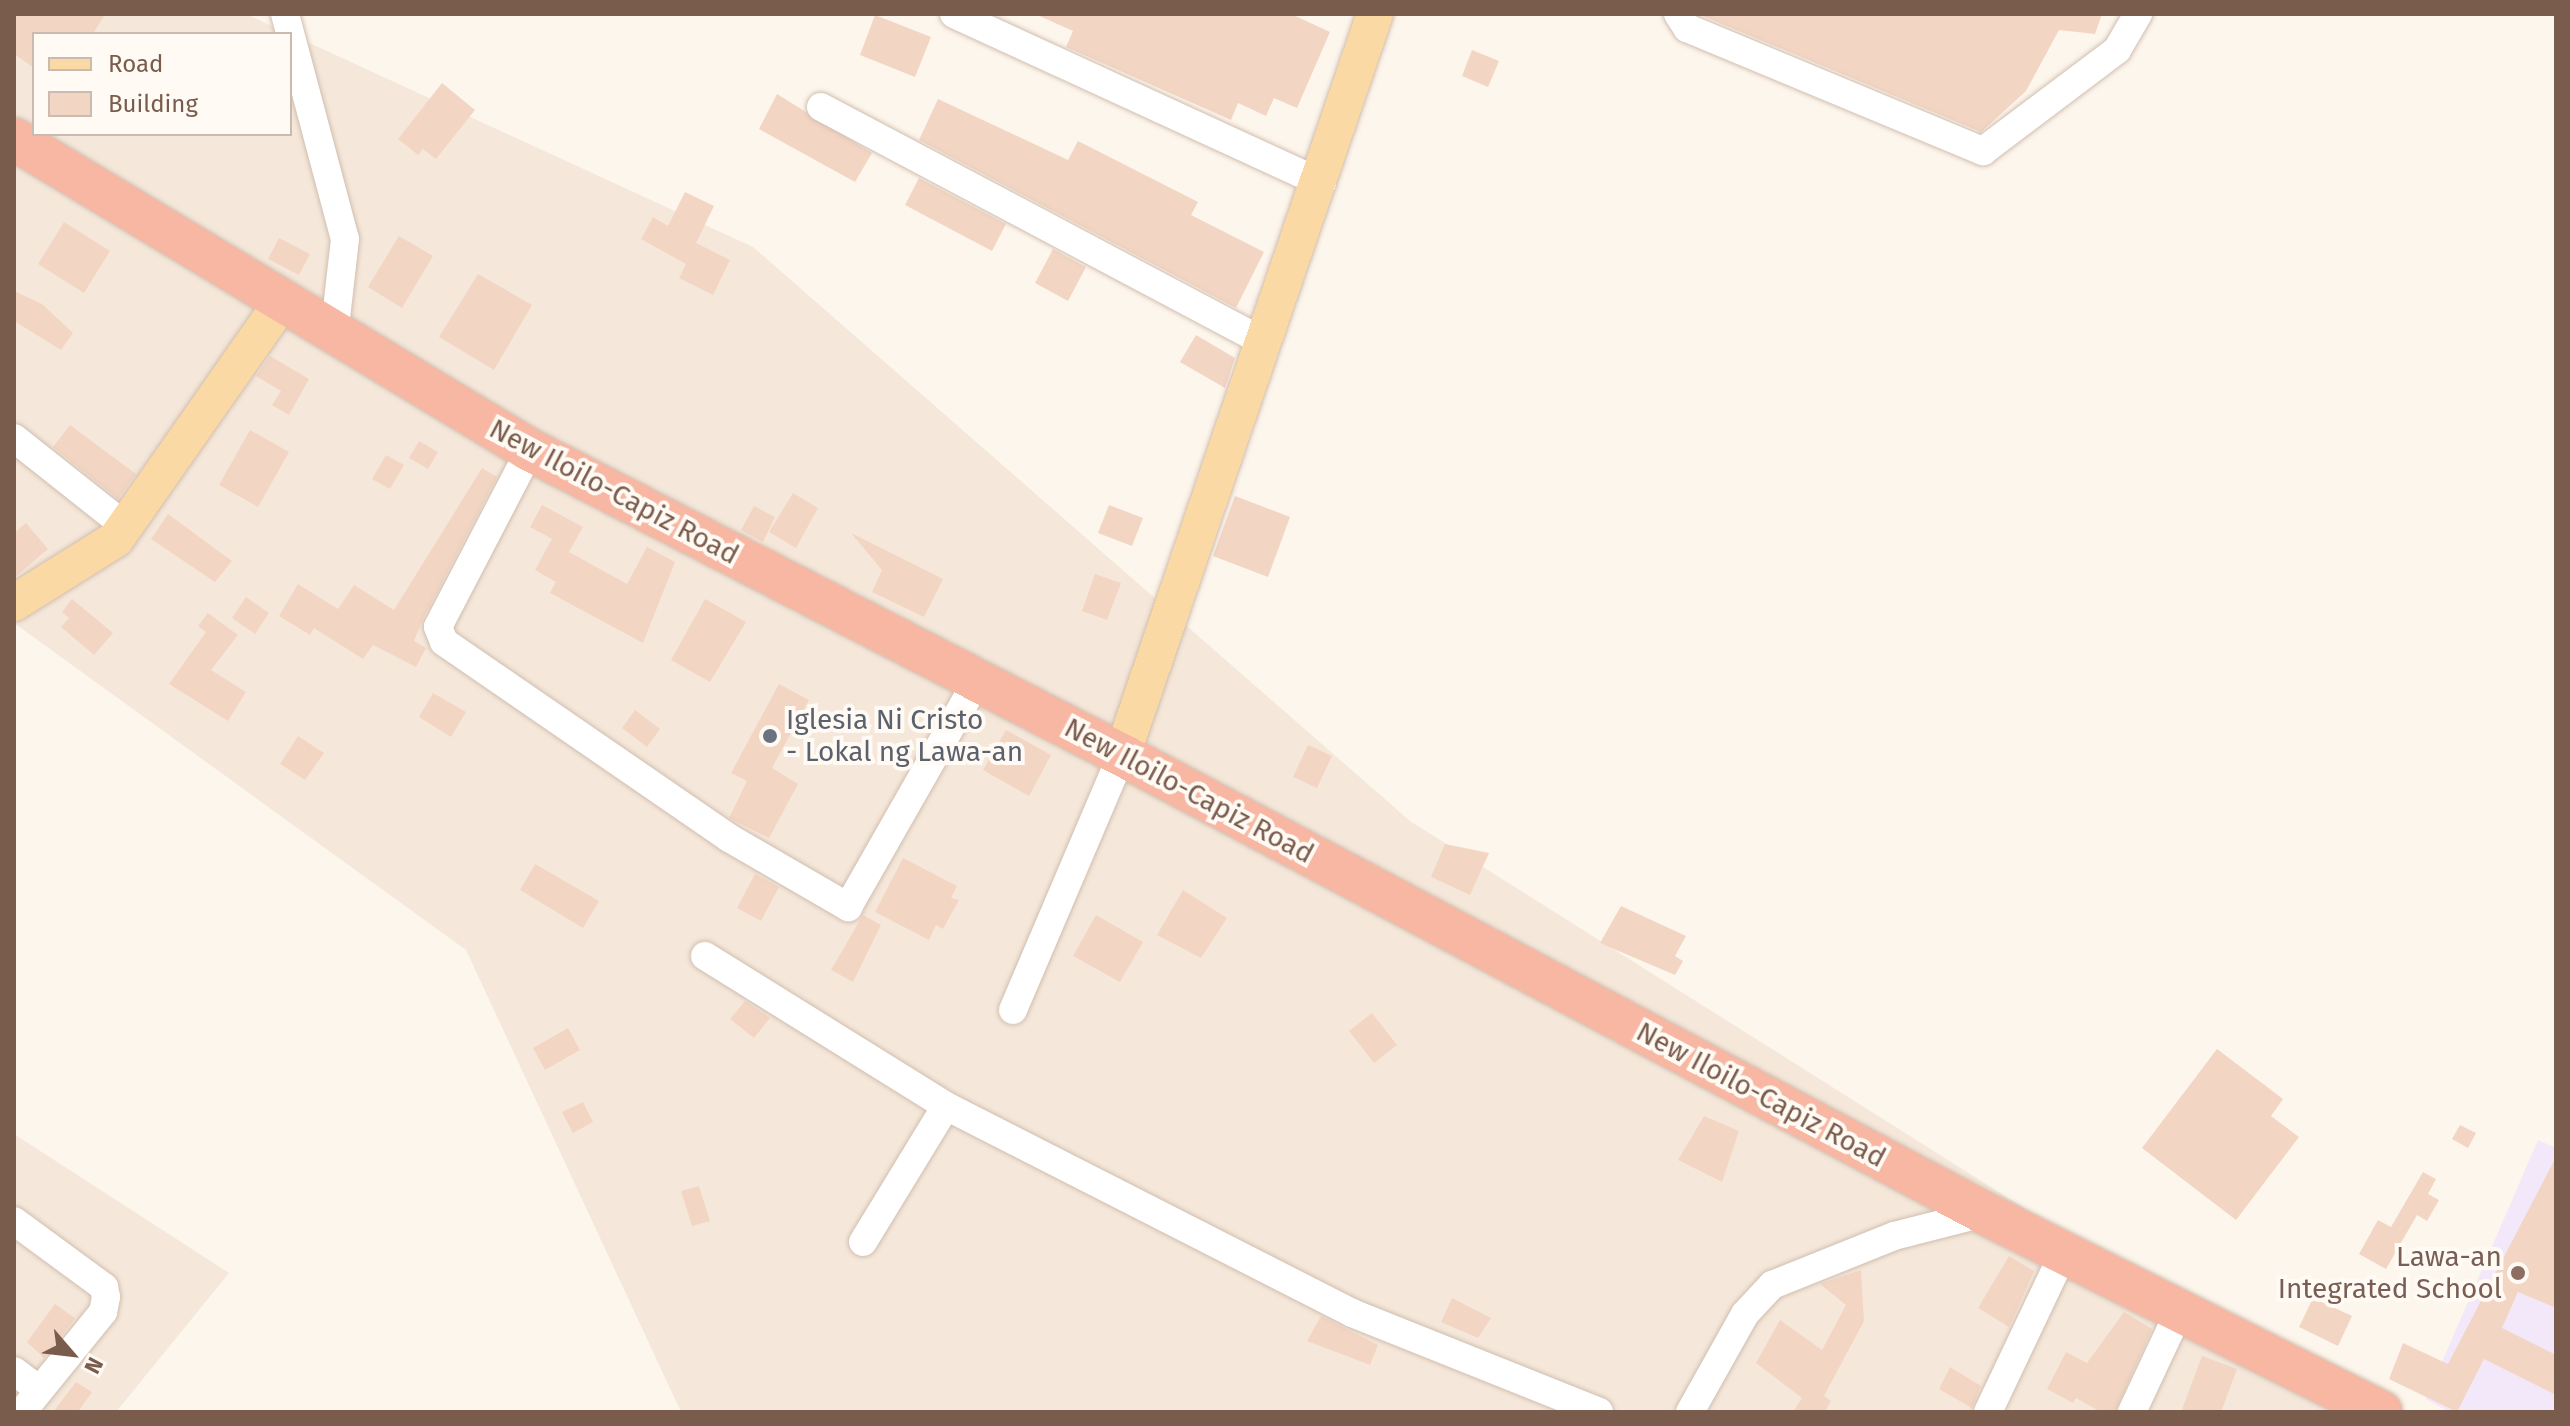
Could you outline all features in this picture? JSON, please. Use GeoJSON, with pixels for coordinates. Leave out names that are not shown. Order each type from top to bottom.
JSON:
{"type":"FeatureCollection","features":[{"type":"Feature","properties":{"kind":"highway","name":"New Iloilo-Capiz Road"},"geometry":{"type":"LineString","coordinates":[[14,139],[280,305],[530,450],[1122,755],[2178,1314],[2381,1412]]}},
{"type":"Feature","properties":{"kind":"main road"},"geometry":{"type":"LineString","coordinates":[[1122,755],[1322,183],[1375,14]]}},
{"type":"Feature","properties":{"kind":"main road"},"geometry":{"type":"LineString","coordinates":[[14,603],[116,539],[280,305]]}},
{"type":"Feature","properties":{"kind":"street"},"geometry":{"type":"LineString","coordinates":[[954,14],[1322,183]]}},
{"type":"Feature","properties":{"kind":"street"},"geometry":{"type":"LineString","coordinates":[[1678,14],[1687,28],[1983,151],[2117,50],[2138,14]]}},
{"type":"Feature","properties":{"kind":"street"},"geometry":{"type":"LineString","coordinates":[[292,40],[345,239],[334,336]]}},
{"type":"Feature","properties":{"kind":"street"},"geometry":{"type":"LineString","coordinates":[[821,107],[1266,343]]}},
{"type":"Feature","properties":{"kind":"street"},"geometry":{"type":"LineString","coordinates":[[14,438],[125,526]]}},
{"type":"Feature","properties":{"kind":"street"},"geometry":{"type":"LineString","coordinates":[[530,450],[438,627],[444,642],[729,838],[848,907],[977,681]]}},
{"type":"Feature","properties":{"kind":"street"},"geometry":{"type":"LineString","coordinates":[[1013,1010],[1122,755]]}},
{"type":"Feature","properties":{"kind":"street"},"geometry":{"type":"LineString","coordinates":[[705,956],[946,1106],[1352,1313],[1599,1412]]}},
{"type":"Feature","properties":{"kind":"street"},"geometry":{"type":"LineString","coordinates":[[863,1242],[946,1106]]}},
{"type":"Feature","properties":{"kind":"street"},"geometry":{"type":"LineString","coordinates":[[1690,1412],[1745,1314],[1772,1285],[1894,1236],[1984,1213]]}},
{"type":"Feature","properties":{"kind":"street"},"geometry":{"type":"LineString","coordinates":[[14,1221],[104,1287],[106,1297],[103,1312],[30,1401],[14,1371]]}},
{"type":"Feature","properties":{"kind":"street"},"geometry":{"type":"LineString","coordinates":[[1988,1412],[2064,1252]]}},
{"type":"Feature","properties":{"kind":"street"},"geometry":{"type":"LineString","coordinates":[[2132,1412],[2178,1314]]}},
{"type":"Feature","properties":{"kind":"shaded area"},"geometry":{"type":"Polygon","coordinates":[[[14,14],[246,14],[286,32],[32,32],[32,136],[292,136],[292,35],[753,247],[1410,821],[2348,1412],[681,1412],[466,950],[14,623],[14,14]]]}},
{"type":"Feature","properties":{"kind":"shaded area"},"geometry":{"type":"Polygon","coordinates":[[[14,1134],[229,1273],[116,1412],[14,1412],[14,1134]]]}},
{"type":"Feature","properties":{"kind":"shaded area","name":"Lawa-an Integrated School"},"geometry":{"type":"Polygon","coordinates":[[[2538,1140],[2556,1148],[2556,1412],[2449,1412],[2426,1399],[2538,1140]]]}},
{"type":"Feature","properties":{"kind":"building"},"geometry":{"type":"Polygon","coordinates":[[[14,14],[105,14],[94,32],[32,32],[32,67],[14,54],[14,14]]]}},
{"type":"Feature","properties":{"kind":"building"},"geometry":{"type":"Polygon","coordinates":[[[1035,14],[1291,14],[1330,32],[1297,108],[1274,98],[1266,116],[1238,103],[1231,120],[1066,47],[1073,31],[1035,14]]]}},
{"type":"Feature","properties":{"kind":"building"},"geometry":{"type":"Polygon","coordinates":[[[1698,14],[2102,14],[2095,34],[2059,30],[2026,91],[1981,132],[1698,14]]]}},
{"type":"Feature","properties":{"kind":"building"},"geometry":{"type":"Polygon","coordinates":[[[875,15],[931,37],[915,77],[860,55],[875,15]]]}},
{"type":"Feature","properties":{"kind":"building"},"geometry":{"type":"Polygon","coordinates":[[[1472,50],[1499,61],[1488,87],[1462,76],[1472,50]]]}},
{"type":"Feature","properties":{"kind":"building"},"geometry":{"type":"Polygon","coordinates":[[[442,83],[475,110],[436,159],[423,149],[418,155],[398,139],[442,83]]]}},
{"type":"Feature","properties":{"kind":"building"},"geometry":{"type":"Polygon","coordinates":[[[777,94],[872,153],[855,182],[759,129],[777,94]]]}},
{"type":"Feature","properties":{"kind":"building"},"geometry":{"type":"Polygon","coordinates":[[[938,99],[1068,160],[1078,141],[1198,202],[1191,215],[1264,252],[1236,308],[919,140],[938,99]]]}},
{"type":"Feature","properties":{"kind":"building"},"geometry":{"type":"Polygon","coordinates":[[[919,178],[1006,224],[992,251],[905,205],[919,178]]]}},
{"type":"Feature","properties":{"kind":"building"},"geometry":{"type":"Polygon","coordinates":[[[685,192],[714,206],[696,243],[730,260],[713,295],[679,278],[686,264],[641,239],[653,217],[668,226],[685,192]]]}},
{"type":"Feature","properties":{"kind":"building"},"geometry":{"type":"Polygon","coordinates":[[[64,222],[110,251],[84,293],[38,264],[64,222]]]}},
{"type":"Feature","properties":{"kind":"building"},"geometry":{"type":"Polygon","coordinates":[[[399,236],[433,256],[402,308],[368,287],[399,236]]]}},
{"type":"Feature","properties":{"kind":"building"},"geometry":{"type":"Polygon","coordinates":[[[279,238],[310,254],[299,275],[268,259],[279,238]]]}},
{"type":"Feature","properties":{"kind":"building"},"geometry":{"type":"Polygon","coordinates":[[[1053,249],[1086,267],[1068,301],[1035,283],[1053,249]]]}},
{"type":"Feature","properties":{"kind":"building"},"geometry":{"type":"Polygon","coordinates":[[[478,274],[532,305],[494,370],[439,337],[478,274]]]}},
{"type":"Feature","properties":{"kind":"building"},"geometry":{"type":"Polygon","coordinates":[[[14,291],[42,304],[73,333],[61,350],[14,321],[14,291]]]}},
{"type":"Feature","properties":{"kind":"building"},"geometry":{"type":"Polygon","coordinates":[[[1196,335],[1235,358],[1225,388],[1180,362],[1196,335]]]}},
{"type":"Feature","properties":{"kind":"building"},"geometry":{"type":"Polygon","coordinates":[[[270,356],[309,379],[289,415],[272,405],[281,391],[256,376],[270,356]]]}},
{"type":"Feature","properties":{"kind":"building"},"geometry":{"type":"Polygon","coordinates":[[[70,425],[136,474],[118,499],[53,447],[70,425]]]}},
{"type":"Feature","properties":{"kind":"building"},"geometry":{"type":"Polygon","coordinates":[[[250,430],[289,452],[258,507],[219,485],[250,430]]]}},
{"type":"Feature","properties":{"kind":"building"},"geometry":{"type":"Polygon","coordinates":[[[419,441],[438,452],[428,469],[409,458],[419,441]]]}},
{"type":"Feature","properties":{"kind":"building"},"geometry":{"type":"Polygon","coordinates":[[[386,455],[404,465],[390,489],[372,479],[386,455]]]}},
{"type":"Feature","properties":{"kind":"building"},"geometry":{"type":"Polygon","coordinates":[[[482,468],[497,477],[423,619],[414,641],[426,648],[416,667],[373,645],[363,659],[314,628],[310,635],[279,616],[298,584],[338,609],[354,585],[394,610],[482,468]]]}},
{"type":"Feature","properties":{"kind":"building"},"geometry":{"type":"Polygon","coordinates":[[[793,493],[818,508],[796,548],[769,532],[793,493]]]}},
{"type":"Feature","properties":{"kind":"building"},"geometry":{"type":"Polygon","coordinates":[[[1235,496],[1290,517],[1268,577],[1213,556],[1235,496]]]}},
{"type":"Feature","properties":{"kind":"building"},"geometry":{"type":"Polygon","coordinates":[[[542,505],[583,527],[569,552],[627,584],[647,547],[675,562],[643,643],[550,593],[556,582],[535,570],[552,539],[530,527],[542,505]]]}},
{"type":"Feature","properties":{"kind":"building"},"geometry":{"type":"Polygon","coordinates":[[[1109,505],[1143,518],[1132,546],[1098,533],[1109,505]]]}},
{"type":"Feature","properties":{"kind":"building"},"geometry":{"type":"Polygon","coordinates":[[[754,506],[775,517],[763,542],[741,530],[754,506]]]}},
{"type":"Feature","properties":{"kind":"building"},"geometry":{"type":"Polygon","coordinates":[[[168,514],[232,561],[215,582],[151,539],[168,514]]]}},
{"type":"Feature","properties":{"kind":"building"},"geometry":{"type":"Polygon","coordinates":[[[26,523],[48,549],[14,578],[14,533],[26,523]]]}},
{"type":"Feature","properties":{"kind":"building"},"geometry":{"type":"Polygon","coordinates":[[[851,533],[943,579],[924,617],[872,592],[882,570],[851,533]]]}},
{"type":"Feature","properties":{"kind":"building"},"geometry":{"type":"Polygon","coordinates":[[[1095,574],[1121,583],[1107,620],[1082,611],[1095,574]]]}},
{"type":"Feature","properties":{"kind":"building"},"geometry":{"type":"Polygon","coordinates":[[[246,597],[269,613],[255,634],[232,618],[246,597]]]}},
{"type":"Feature","properties":{"kind":"building"},"geometry":{"type":"Polygon","coordinates":[[[72,599],[113,633],[94,655],[61,627],[69,618],[62,612],[72,599]]]}},
{"type":"Feature","properties":{"kind":"building"},"geometry":{"type":"Polygon","coordinates":[[[705,599],[746,622],[710,682],[671,660],[705,599]]]}},
{"type":"Feature","properties":{"kind":"building"},"geometry":{"type":"Polygon","coordinates":[[[208,613],[238,635],[211,670],[246,692],[228,721],[169,684],[206,632],[198,626],[208,613]]]}},
{"type":"Feature","properties":{"kind":"building"},"geometry":{"type":"Polygon","coordinates":[[[779,684],[809,700],[772,768],[798,784],[769,838],[729,818],[747,781],[731,773],[779,684]]]}},
{"type":"Feature","properties":{"kind":"building"},"geometry":{"type":"Polygon","coordinates":[[[433,693],[466,712],[451,737],[419,717],[433,693]]]}},
{"type":"Feature","properties":{"kind":"building"},"geometry":{"type":"Polygon","coordinates":[[[635,710],[660,729],[647,747],[622,728],[635,710]]]}},
{"type":"Feature","properties":{"kind":"building"},"geometry":{"type":"Polygon","coordinates":[[[1006,730],[1051,755],[1029,796],[983,770],[1006,730]]]}},
{"type":"Feature","properties":{"kind":"building"},"geometry":{"type":"Polygon","coordinates":[[[298,736],[324,753],[305,780],[280,764],[298,736]]]}},
{"type":"Feature","properties":{"kind":"building"},"geometry":{"type":"Polygon","coordinates":[[[1308,745],[1332,756],[1317,788],[1293,777],[1308,745]]]}},
{"type":"Feature","properties":{"kind":"building"},"geometry":{"type":"Polygon","coordinates":[[[1445,844],[1489,853],[1470,895],[1431,877],[1445,844]]]}},
{"type":"Feature","properties":{"kind":"building"},"geometry":{"type":"Polygon","coordinates":[[[903,858],[957,886],[951,898],[959,900],[943,929],[936,925],[929,940],[875,912],[903,858]]]}},
{"type":"Feature","properties":{"kind":"building"},"geometry":{"type":"Polygon","coordinates":[[[535,864],[599,901],[583,928],[520,890],[535,864]]]}},
{"type":"Feature","properties":{"kind":"building"},"geometry":{"type":"Polygon","coordinates":[[[755,874],[779,887],[761,921],[737,908],[755,874]]]}},
{"type":"Feature","properties":{"kind":"building"},"geometry":{"type":"Polygon","coordinates":[[[1183,890],[1227,918],[1201,958],[1157,935],[1183,890]]]}},
{"type":"Feature","properties":{"kind":"building"},"geometry":{"type":"Polygon","coordinates":[[[1621,906],[1686,936],[1675,956],[1683,961],[1675,975],[1600,943],[1621,906]]]}},
{"type":"Feature","properties":{"kind":"building"},"geometry":{"type":"Polygon","coordinates":[[[863,915],[881,925],[853,982],[831,970],[863,915]]]}},
{"type":"Feature","properties":{"kind":"building"},"geometry":{"type":"Polygon","coordinates":[[[1096,915],[1143,942],[1120,982],[1073,956],[1096,915]]]}},
{"type":"Feature","properties":{"kind":"building"},"geometry":{"type":"Polygon","coordinates":[[[745,1001],[770,1018],[754,1038],[730,1019],[745,1001]]]}},
{"type":"Feature","properties":{"kind":"building"},"geometry":{"type":"Polygon","coordinates":[[[1372,1013],[1397,1045],[1374,1063],[1349,1031],[1372,1013]]]}},
{"type":"Feature","properties":{"kind":"building"},"geometry":{"type":"Polygon","coordinates":[[[568,1028],[580,1050],[545,1070],[533,1048],[568,1028]]]}},
{"type":"Feature","properties":{"kind":"building"},"geometry":{"type":"Polygon","coordinates":[[[2217,1049],[2283,1099],[2271,1116],[2299,1137],[2236,1220],[2142,1148],[2217,1049]]]}},
{"type":"Feature","properties":{"kind":"building"},"geometry":{"type":"Polygon","coordinates":[[[583,1102],[593,1122],[573,1133],[562,1112],[583,1102]]]}},
{"type":"Feature","properties":{"kind":"building"},"geometry":{"type":"Polygon","coordinates":[[[1704,1116],[1739,1131],[1722,1182],[1678,1160],[1704,1116]]]}},
{"type":"Feature","properties":{"kind":"building"},"geometry":{"type":"Polygon","coordinates":[[[2460,1125],[2476,1133],[2468,1148],[2452,1139],[2460,1125]]]}},
{"type":"Feature","properties":{"kind":"building"},"geometry":{"type":"Polygon","coordinates":[[[2556,1157],[2556,1308],[2518,1292],[2502,1328],[2556,1355],[2556,1395],[2484,1359],[2457,1412],[2389,1379],[2403,1343],[2448,1364],[2556,1157]]]}},
{"type":"Feature","properties":{"kind":"building"},"geometry":{"type":"Polygon","coordinates":[[[2423,1172],[2436,1179],[2428,1194],[2439,1200],[2427,1221],[2417,1215],[2386,1269],[2359,1254],[2378,1220],[2391,1227],[2423,1172]]]}},
{"type":"Feature","properties":{"kind":"building"},"geometry":{"type":"Polygon","coordinates":[[[699,1186],[710,1221],[692,1226],[681,1191],[699,1186]]]}},
{"type":"Feature","properties":{"kind":"building"},"geometry":{"type":"Polygon","coordinates":[[[2009,1256],[2034,1271],[2009,1327],[1978,1308],[2009,1256]]]}},
{"type":"Feature","properties":{"kind":"building"},"geometry":{"type":"Polygon","coordinates":[[[1861,1270],[1864,1321],[1824,1396],[1831,1401],[1825,1412],[1793,1412],[1802,1398],[1756,1363],[1780,1320],[1822,1350],[1846,1305],[1820,1284],[1861,1270]]]}},
{"type":"Feature","properties":{"kind":"building"},"geometry":{"type":"Polygon","coordinates":[[[1452,1298],[1491,1318],[1478,1338],[1441,1322],[1452,1298]]]}},
{"type":"Feature","properties":{"kind":"building"},"geometry":{"type":"Polygon","coordinates":[[[2313,1298],[2352,1316],[2338,1346],[2299,1327],[2313,1298]]]}},
{"type":"Feature","properties":{"kind":"building"},"geometry":{"type":"Polygon","coordinates":[[[55,1304],[75,1318],[44,1358],[27,1342],[55,1304]]]}},
{"type":"Feature","properties":{"kind":"building"},"geometry":{"type":"Polygon","coordinates":[[[2124,1312],[2152,1329],[2115,1412],[2101,1412],[2076,1398],[2073,1403],[2047,1389],[2066,1352],[2087,1363],[2124,1312]]]}},
{"type":"Feature","properties":{"kind":"building"},"geometry":{"type":"Polygon","coordinates":[[[1321,1316],[1378,1345],[1370,1365],[1307,1341],[1321,1316]]]}},
{"type":"Feature","properties":{"kind":"building"},"geometry":{"type":"Polygon","coordinates":[[[2202,1356],[2237,1369],[2221,1412],[2181,1412],[2202,1356]]]}},
{"type":"Feature","properties":{"kind":"building"},"geometry":{"type":"Polygon","coordinates":[[[1950,1367],[1981,1386],[1972,1408],[1939,1389],[1950,1367]]]}},
{"type":"Feature","properties":{"kind":"building"},"geometry":{"type":"Polygon","coordinates":[[[76,1382],[92,1392],[78,1412],[53,1412],[76,1382]]]}},
{"type":"Feature","properties":{"kind":"place","name":"Iglesia Ni Cristo - Lokal ng Lawa-an"},"geometry":{"type":"Point","coordinates":[770,736]}},
{"type":"Feature","properties":{"kind":"place","name":"Lawa-an Integrated School"},"geometry":{"type":"Point","coordinates":[2518,1273]}}]}
